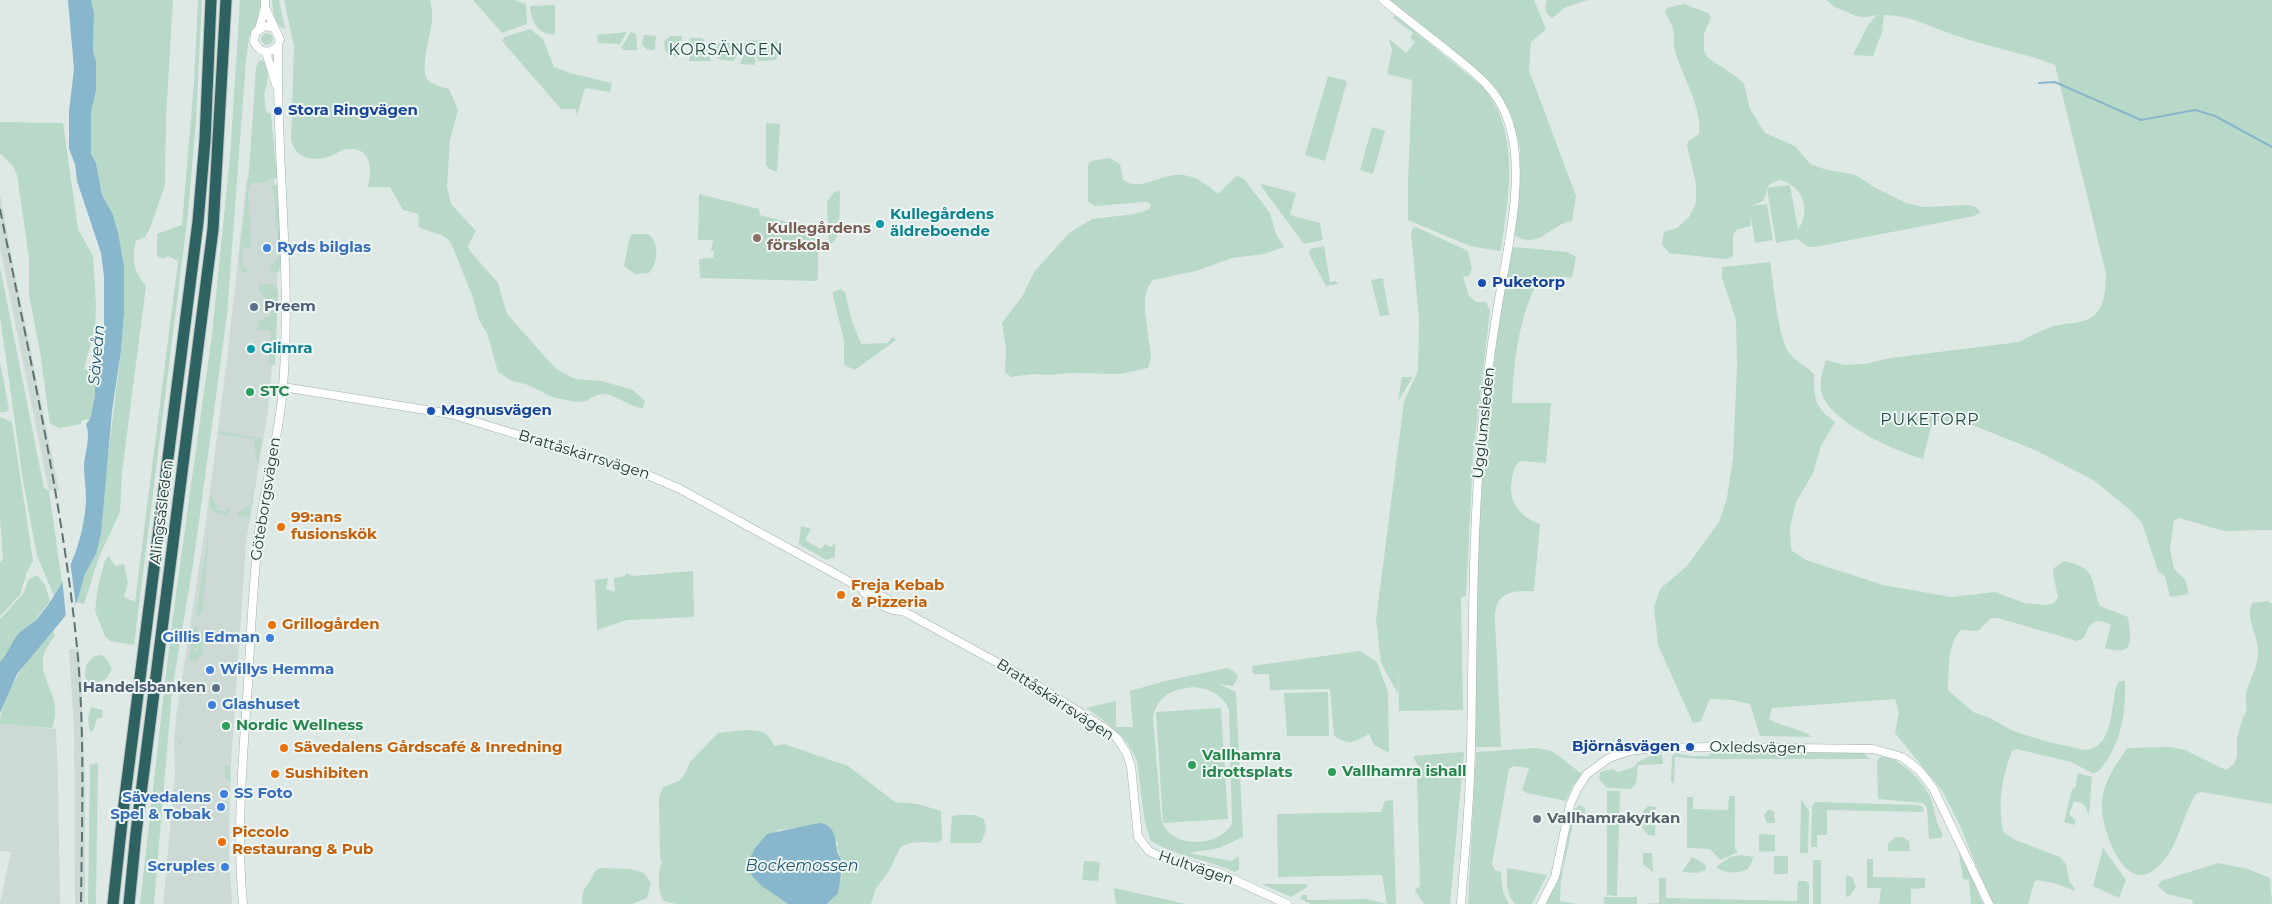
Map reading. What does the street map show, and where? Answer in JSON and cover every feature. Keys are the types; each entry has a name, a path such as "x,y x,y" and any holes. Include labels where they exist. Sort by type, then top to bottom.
{"highway":[{"path":"113,904 198,222 205,140 211,0"},
{"name":"Alingsåsleden","path":"129,904 136,833 213,229 226,0"}],"street":[{"name":"Ugglumsleden","path":"1383,0 1490,88 1500,100 1506,112 1515,151 1512,216 1490,362 1479,463 1472,585 1470,768 1460,904"},
{"path":"265,3 274,28 280,36 278,46 266,52 260,50 254,42 265,3"},
{"path":"259,29 267,26 274,28"},
{"name":"Göteborgsvägen","path":"243,904 240,846 241,760 254,574 262,510 284,386 287,278 279,155 278,46"},
{"name":"Göteborgsvägen","path":"266,52 271,64 278,94"},
{"name":"Brattåskärrsvägen","path":"284,386 451,414 658,479 758,530 861,588 871,591 898,606 903,612 1029,680 1117,738 1126,752 1131,766 1138,837"},
{"name":"Oxledsvägen","path":"1541,904 1555,877 1570,805 1577,789 1588,774 1609,758 1629,751 1651,748 1699,747 1873,749 1902,757 1919,770 1930,783 1989,904"},
{"name":"Hultvägen","path":"1138,837 1142,845 1154,854 1217,872 1286,904"}],"shaded area":[{"path":"274,175 279,246 274,341 268,411 246,542 230,779 229,852 232,904 163,904 175,775 174,741 177,711 206,521 227,359 247,177"},
{"path":"0,193 59,490 49,491 0,248"},
{"path":"69,649 79,649 81,673 85,778 85,904 75,904 74,728"},
{"path":"0,724 56,729 60,904 0,904 11,852 0,851"}],"green space":[{"path":"91,0 173,0 166,117 165,185 150,228 145,237 136,241 134,254 136,270 146,286 122,472 120,512 99,557 84,604 77,602 85,574 96,554 124,314 124,266 112,214 102,195 96,163 91,154 91,112 96,91 96,61 93,52 94,13"},
{"path":"198,0 202,0 196,121 188,214 134,645 110,641 105,636 95,611 98,587 105,560 109,556 115,566 124,564 128,583 124,597 135,602 178,261 168,256 163,259 157,256 157,234 182,225 194,82"},
{"path":"240,0 261,0 258,20 249,37 246,61 227,315 194,558 172,691 154,904 140,904 171,630 212,334 230,157"},
{"path":"272,0 279,0 285,29 276,21"},
{"path":"284,0 430,0 432,17 425,59 425,74 431,83 449,89 458,110 450,140 447,187 451,204 476,231 468,246 469,250 498,283 507,314 556,369 575,379 602,381 633,390 645,401 643,408 636,407 616,397 602,394 587,401 576,402 552,397 528,385 510,380 498,372 487,333 479,320 472,295 448,239 419,227 418,214 403,210 390,187 368,187 369,161 357,149 346,149 318,159 306,157 297,152 291,141 294,46"},
{"path":"473,0 514,0 526,4 527,24 502,33"},
{"path":"1390,0 1534,0 1546,29 1531,42 1529,70 1576,196 1572,221 1564,223 1545,235 1531,240 1514,235 1520,148 1511,114 1493,85"},
{"path":"1547,0 1588,0 1566,7 1552,18 1546,10"},
{"path":"1827,0 2272,0 2272,530 2224,531 2179,518 2174,520 2170,549 2174,569 2185,579 2189,594 2170,597 2165,576 2158,571 2142,523 2128,508 2093,480 2035,450 1972,425 1933,420 1923,459 1897,450 1866,434 1851,425 1828,405 1822,394 1821,386 1821,377 1826,360 1844,365 1865,364 1890,358 2019,342 2049,328 2061,324 2079,322 2094,315 2099,310 2104,297 2106,273 2055,65 1967,39 1911,19 1884,15 1882,32 1873,56 1853,55 1868,25 1877,15 1857,16 1835,7"},
{"path":"1684,4 1708,13 1711,17 1704,34 1704,51 1708,58 1737,77 1744,84 1750,109 1765,133 1795,146 1810,164 1824,169 1856,175 1874,187 1906,203 1923,207 1967,205 1976,207 1980,212 1974,216 1808,247 1797,239 1776,243 1767,189 1763,201 1751,206 1767,204 1773,240 1755,243 1750,212 1751,226 1736,230 1733,235 1733,257 1725,259 1669,253 1662,244 1664,232 1677,228 1689,217 1696,203 1696,184 1687,146 1688,141 1699,134 1698,114 1675,51 1673,28 1665,10 1669,7","holes":["1780,180 1788,183 1800,193 1803,200 1804,215 1798,230 1790,185 1767,188"]},
{"path":"555,5 555,35 543,32 536,26 530,6"},
{"path":"1395,15 1482,86 1494,104 1503,123 1509,164 1509,186 1501,250 1499,251 1470,246 1408,220 1412,80 1387,74 1392,50 1389,39 1406,53 1415,42 1410,38 1413,33 1393,18"},
{"path":"530,29 543,39 554,67 570,73 612,83 610,92 585,88 577,116 576,109 561,109 502,41 504,37"},
{"path":"627,32 620,44 596,43 598,42 597,35"},
{"path":"631,32 636,34 637,50 625,50 621,48"},
{"path":"267,33 273,39 267,45 261,39"},
{"path":"644,35 656,36 655,50 649,50 644,47 642,43"},
{"path":"670,36 682,36 681,57 670,56 665,51 664,42"},
{"path":"690,38 703,38 711,61 689,61"},
{"path":"751,40 782,42 776,60 759,61 750,44"},
{"path":"710,43 743,43 734,61 720,60 711,50"},
{"path":"748,47 756,61 754,65 740,64"},
{"path":"263,60 268,76 264,93 266,112 271,114 277,178 269,179 268,182 252,183 248,188 251,246 242,249 242,267 247,268 247,273 243,272 240,268 239,258 249,171 256,67 259,61"},
{"path":"1328,76 1347,81 1325,161 1305,155"},
{"path":"0,122 63,123 78,229 93,256 96,304 95,328 84,369 95,372 95,396 90,419 82,420 81,424 60,428 50,424 40,352 29,295 29,258 17,175 13,166 0,153"},
{"path":"766,123 780,124 777,172 769,169 766,165"},
{"path":"1372,127 1385,131 1373,174 1360,170"},
{"path":"1110,158 1120,164 1123,180 1130,183 1144,183 1168,176 1183,175 1198,180 1218,194 1237,176 1244,179 1270,213 1276,234 1284,247 1264,254 1232,258 1196,271 1153,280 1148,287 1145,297 1145,312 1151,356 1148,368 1120,374 1033,374 1011,377 1005,372 1006,349 1002,323 1023,295 1034,272 1069,233 1092,219 1134,214 1148,210 1151,206 1149,203 1144,202 1095,206 1088,202 1088,165 1091,161"},
{"path":"1262,184 1296,193 1290,215 1320,223 1323,240 1304,244 1261,186"},
{"path":"277,185 282,258 279,271 270,274 270,267 278,259 279,253 273,189 269,186"},
{"path":"840,191 839,233 829,246 827,202 834,192"},
{"name":"Kullegårdens förskola","path":"699,194 759,209 760,215 808,228 818,241 818,278 816,281 700,278 699,259 713,258 714,251 711,251 713,240 698,240"},
{"path":"1416,227 1468,251 1472,269 1469,276 1463,277 1469,296 1476,302 1486,302 1490,311 1473,455 1466,596 1461,597 1463,710 1399,711 1398,663 1398,694 1381,663 1376,620 1404,401 1418,371 1419,319 1411,232"},
{"path":"633,234 648,234 654,242 656,259 649,273 635,274 624,266 630,236"},
{"path":"1324,246 1330,282 1335,281 1339,284 1326,286 1309,254 1310,249"},
{"path":"1515,247 1567,252 1576,257 1572,278 1555,276 1537,282 1525,312 1518,341 1512,403 1551,403 1546,463 1520,461 1514,469 1511,487 1513,501 1517,507 1526,517 1540,524 1534,591 1519,591 1506,594 1498,603 1495,619 1501,747 1476,747 1475,650 1477,554 1483,458 1496,333 1512,249"},
{"path":"1770,262 1779,323 1786,346 1792,357 1814,374 1814,390 1819,407 1835,422 1821,446 1813,473 1796,502 1790,527 1791,550 1806,560 1883,585 1951,597 1995,592 2024,603 2047,605 2054,603 2058,597 2053,574 2054,568 2064,561 2075,564 2088,572 2100,606 2128,617 2130,640 2129,645 2122,650 2105,648 2111,625 2101,621 2093,623 2088,628 2084,638 2077,641 1998,618 1991,618 1978,631 1961,630 1956,636 1951,650 1948,690 1973,712 1990,718 2013,731 2048,742 2085,750 2094,748 2101,743 2106,735 2116,687 2119,681 2125,681 2123,717 2117,740 2106,762 2098,772 2092,773 2071,762 2017,749 2012,751 2005,771 2001,801 2003,832 2013,839 2060,857 2066,864 2069,880 2076,891 2054,883 2037,880 2034,883 2028,904 1992,904 1960,826 1943,792 1895,733 1899,713 1895,699 1772,708 1769,719 1802,731 1812,737 1760,736 1750,704 1732,700 1710,699 1701,721 1693,723 1658,645 1654,607 1660,589 1687,566 1719,522 1727,498 1733,458 1737,367 1736,320 1722,278 1722,267"},
{"path":"0,267 44,488 49,491 62,582 54,596 37,556 23,481 0,316"},
{"path":"1383,278 1389,315 1380,316 1371,280"},
{"path":"259,284 270,284 277,288 278,293 275,365 269,364 271,331 257,330 258,322 266,317 270,317 272,302 267,301 259,289"},
{"path":"841,289 845,292 852,321 861,344 887,343 893,337 896,340 855,370 844,365 844,340 833,296 833,292"},
{"path":"0,362 9,409 6,412 0,412"},
{"path":"1402,377 1413,377 1398,401"},
{"path":"0,417 12,422 33,561 27,572 20,595 0,616 0,563 3,558 0,518"},
{"path":"220,431 262,439 258,465 254,445 255,439 219,434"},
{"path":"258,468 250,516 239,517 237,513 251,505"},
{"path":"210,495 217,505 216,510 226,512 227,506 230,510 227,515 214,512 210,508"},
{"path":"801,526 811,529 805,540 821,549 825,544 831,547 835,543 835,557 826,560 799,544"},
{"path":"209,532 203,610 199,616 196,615"},
{"path":"693,571 694,617 627,620 597,630 595,580 608,578 606,589 615,592 614,578 625,576 626,573 633,576"},
{"path":"37,575 45,585 50,601 36,619 18,634 8,654 0,662 0,619 23,594 29,579"},
{"path":"2268,601 2272,604 2272,804 2201,792 2196,794 2169,854 2154,870 2143,875 2133,873 2123,865 2116,854 2109,840 2102,813 2103,795 2111,774 2127,748 2170,747 2185,750 2226,770 2234,764 2237,757 2237,738 2247,710 2246,695 2258,653 2250,609 2252,603"},
{"path":"195,626 199,628 196,647 192,653 196,652 204,627 203,654 196,661 188,660"},
{"path":"53,630 55,636 46,649 43,661 44,672 55,703 52,728 0,724 1,712 11,686 27,661"},
{"path":"1360,651 1377,662 1388,692 1389,753 1374,745 1369,734 1352,742 1344,741 1334,736 1330,689 1270,690 1269,674 1253,674 1252,666"},
{"path":"102,655 112,669 107,678 92,687 85,677 86,665 94,656"},
{"path":"1227,668 1235,672 1238,677 1233,686 1219,684 1236,692 1243,837 1219,848 1189,853 1231,861 1239,856 1239,869 1235,872 1170,850 1150,840 1144,817 1137,761 1133,752 1116,730 1086,708 1116,701 1116,727 1133,727 1130,691 1165,681","holes":["1200,688 1219,696 1229,709 1232,824 1225,832 1215,838 1192,842 1181,840 1171,835 1164,827 1161,816 1153,717 1155,709 1167,694 1179,689"]},
{"path":"185,682 190,686 189,690 185,687 178,728"},
{"path":"1328,692 1329,736 1287,736 1284,693"},
{"path":"91,707 103,710 102,718 97,719 94,729 90,733 88,719"},
{"name":"Vallhamra idrottsplats","path":"1221,708 1228,819 1163,823 1156,712"},
{"path":"744,730 763,732 769,737 774,746 784,744 848,766 895,802 918,804 941,811 942,839 940,842 914,843 900,848 888,873 876,888 871,904 827,904 837,890 842,864 838,843 819,823 804,828 778,830 752,876 788,904 676,904 664,901 660,893 659,882 662,861 660,859 659,797 663,787 679,781 686,772 690,762 718,733"},
{"path":"1536,748 1552,751 1582,774 1572,787 1566,801 1527,793 1522,790 1529,768 1513,766 1509,769 1492,864 1495,870 1501,872 1503,892 1509,904 1468,904 1476,752"},
{"path":"1464,752 1450,904 1424,904 1415,891 1416,888 1420,887 1417,776 1422,775 1413,756"},
{"path":"1656,753 1662,755 1663,764 1638,765 1636,784 1631,789 1607,788 1599,779 1600,772 1612,769 1618,772 1634,767 1638,762"},
{"path":"1676,753 1691,756 1709,756 1710,753 1863,753 1870,759 1701,759 1675,757 1674,784 1671,781 1672,756"},
{"path":"1880,757 1895,760 1918,779 1932,801 1937,822 1943,835 1941,838 1929,839 1927,808 1923,803 1878,799 1877,762"},
{"path":"98,763 96,904 88,904 90,765"},
{"path":"225,765 230,767 231,782 225,779"},
{"path":"2078,773 2092,777 2089,815 2082,803 2074,802 2069,814 2075,820 2075,825 2064,822"},
{"path":"1607,791 1620,791 1617,896 1607,895"},
{"path":"1729,796 1735,796 1735,849 1738,852 1720,860 1710,849 1687,848 1687,797 1693,797 1693,809 1728,810"},
{"path":"1801,799 1809,811 1808,853 1800,853"},
{"path":"1393,800 1396,904 1387,904 1382,875 1278,877 1277,814 1381,812 1385,801"},
{"path":"1815,802 1918,805 1923,807 1924,812 1827,810 1827,835 1817,835 1817,847 1811,847 1812,807"},
{"path":"1580,805 1585,808 1585,815 1575,815 1561,880 1560,901 1578,904 1546,904 1562,870 1573,810"},
{"path":"1648,806 1656,807 1655,836 1648,835 1642,828 1643,811"},
{"path":"1769,809 1774,812 1775,823 1767,823 1764,815"},
{"path":"975,815 984,819 986,830 981,843 950,843 952,816"},
{"path":"1759,834 1775,835 1775,851 1759,852"},
{"path":"1895,837 1902,837 1909,841 1910,851 1888,851 1888,844"},
{"path":"2103,848 2126,880 2119,898 2093,886"},
{"path":"1643,853 1652,853 1653,872 1643,864"},
{"path":"1959,854 1963,858 1983,904 1971,904 1969,880 1963,879"},
{"path":"1741,855 1754,857 1748,869 1732,873 1716,867 1730,857"},
{"path":"1774,856 1788,856 1788,874 1774,874"},
{"path":"1692,857 1705,864 1706,870 1697,873 1682,872"},
{"path":"1867,859 1873,859 1873,877 1925,878 1925,888 1911,889 1911,904 1879,904 1881,888 1867,888"},
{"path":"1813,860 1821,860 1821,904 1813,904"},
{"path":"1084,861 1100,862 1098,881 1082,880"},
{"path":"2218,863 2248,869 2270,878 2272,904 2193,904 2192,900 2167,894 2158,886 2161,881"},
{"path":"602,868 630,869 644,873 651,883 647,898 632,904 582,904 584,889 596,870"},
{"path":"1507,868 1547,875 1532,904 1515,904 1510,897 1507,887"},
{"path":"1846,875 1852,877 1856,887 1850,896 1846,897"},
{"path":"1659,878 1666,878 1666,898 1797,901 1798,881 1806,881 1809,884 1809,904 1642,904 1659,903"},
{"path":"1262,884 1307,884 1307,887 1291,897"},
{"path":"1114,888 1186,904 1116,904"},
{"path":"1302,895 1307,895 1307,900 1367,899 1387,904 1311,904 1300,899"},
{"path":"1604,897 1637,897 1637,904 1604,904"}],"water":[{"path":"68,0 91,0 94,13 93,52 96,61 96,91 91,112 91,154 96,163 102,195 113,215 124,266 124,314 121,351 112,411 101,534 96,554 85,574 77,602 17,674 0,713 0,662 19,633 37,619 56,593 77,548 86,500 84,465 88,439 86,424 90,419 95,396 95,372 104,352 104,276 101,253 77,181 75,164 69,149 69,111 74,69"},
{"name":"Bockemossen","path":"819,823 828,826 835,836 837,851 841,860 841,877 838,893 827,904 788,904 762,886 752,876 747,864 755,848 767,834"}],"pier":[{"path":"70,560 76,607 66,618 62,577"}],"waterway":[{"path":"2039,83 2055,82 2141,120 2195,110 2215,116 2272,147"}],"railway":[{"path":"0,209 44,427 71,592 80,679 82,776 81,904"}],"place":[{"name":"Stora Ringvägen","path":"278,111"},
{"name":"Kullegårdens äldreboende","path":"880,224"},
{"name":"Kullegårdens förskola","path":"757,238"},
{"name":"Ryds bilglas","path":"267,248"},
{"name":"Puketorp","path":"1482,283"},
{"name":"Preem","path":"254,307"},
{"name":"Glimra","path":"251,349"},
{"name":"STC","path":"250,392"},
{"name":"Magnusvägen","path":"431,411"},
{"name":"99:ans fusionskök","path":"281,527"},
{"name":"Freja Kebab & Pizzeria","path":"841,595"},
{"name":"Grillogården","path":"272,625"},
{"name":"Gillis Edman","path":"270,638"},
{"name":"Willys Hemma","path":"210,670"},
{"name":"Handelsbanken","path":"216,688"},
{"name":"Glashuset","path":"212,705"},
{"name":"Nordic Wellness","path":"226,726"},
{"name":"Björnåsvägen","path":"1690,747"},
{"name":"Sävedalens Gårdscafé & Inredning","path":"284,748"},
{"name":"Vallhamra idrottsplats","path":"1192,765"},
{"name":"Vallhamra ishall","path":"1332,772"},
{"name":"Sushibiten","path":"275,774"},
{"name":"SS Foto","path":"224,794"},
{"name":"Sävedalens Spel & Tobak","path":"221,807"},
{"name":"Vallhamrakyrkan","path":"1537,819"},
{"name":"Piccolo Restaurang & Pub","path":"222,842"},
{"name":"Scruples","path":"225,867"}],"district":[{"name":"KORSÄNGEN","path":"726,50"},
{"name":"PUKETORP","path":"1930,420"}],"water label":[{"name":"Säveån","path":"97,355"}]}
